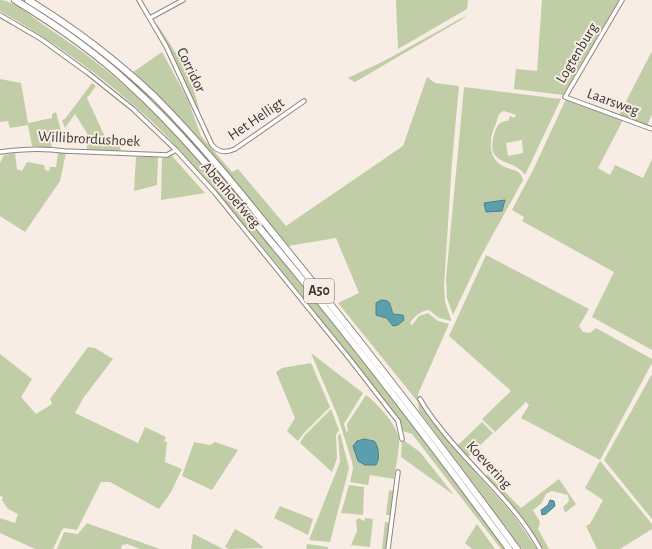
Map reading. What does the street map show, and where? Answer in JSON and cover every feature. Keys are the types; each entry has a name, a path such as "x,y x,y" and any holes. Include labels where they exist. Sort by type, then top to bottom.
{"highway":[{"name":"A50","path":"15,0 66,32 94,54 128,82 183,137 313,292 418,427 509,549"},
{"name":"A50","path":"28,0 77,32 116,62 154,97 187,131 281,243 373,358 518,549"}],"street":[{"name":"Corridor","path":"139,0 166,46 212,145 219,151"},
{"path":"150,18 183,0"},
{"name":"Logtenburg","path":"565,97 622,0"},
{"name":"Abenhoefweg","path":"0,15 41,39 88,73 133,109 176,150 229,210 349,358 398,421 402,439"},
{"name":"Laarsweg","path":"565,97 652,129"},
{"name":"Het Helligt","path":"219,151 225,152 235,149 304,101"},
{"name":"Willibrordushoek","path":"0,152 25,148 47,148 167,156 176,150"},
{"name":"Koevering","path":"420,399 465,459 506,501 522,521 540,549"},
{"path":"388,549 398,472"}],"green space":[{"path":"0,0 11,3 23,10 101,66 140,99 188,149 239,208 344,337 506,549 501,549 412,434 403,431 395,414 309,304 243,223 176,146 157,126 95,73 39,34 0,11"},
{"path":"396,0 468,0 467,9 398,49"},
{"path":"542,0 619,0 563,95 514,89 516,69 537,71"},
{"path":"467,15 461,20 355,82 348,78 384,61"},
{"path":"155,21 183,64 195,94 200,113"},
{"path":"652,51 652,114 647,126 619,115"},
{"path":"162,52 188,100 201,136 232,172 238,169 286,226 403,146 427,77 435,83 459,86 452,162 444,286 445,302 451,321 439,318 429,310 418,314 410,323 412,325 419,316 428,313 438,321 449,324 418,394 418,399 456,451 512,513 537,549 522,549 419,411 418,402 338,303 359,293 336,238 288,246 194,135 133,72","holes":["392,305 392,314 395,316 402,314 391,325 376,309 376,307"]},
{"path":"0,79 21,83 28,123 52,118 52,114 56,112 61,131 49,131 52,148 32,146 28,125 10,128 8,121 0,122"},
{"path":"92,83 96,86 87,98 106,139 118,141 121,151 87,150 87,133 75,114 65,128 62,120 65,119"},
{"path":"464,87 561,99 525,175 520,169 501,160 496,156 493,150 492,141 498,125 502,122 508,121 510,116 514,118 516,115 504,111 499,115 492,136 491,147 492,152 497,162 504,167 520,173 523,180 480,258 453,315 447,298 446,279","holes":["522,140 523,153 508,156 506,143"]},
{"path":"566,99 623,120 598,168 610,175 615,165 643,178 652,159 652,350 592,317 614,272 522,221 524,217 512,210 534,168"},
{"path":"15,153 17,169 22,171 27,162 44,165 45,170 49,171 50,167 56,167 58,153 66,153 60,181 25,232 0,216 0,163 4,155"},
{"path":"172,156 205,193 161,200 162,158"},
{"path":"136,157 158,157 157,185 134,191"},
{"path":"486,255 589,309 579,326 583,332 590,333 596,328 652,359 652,363 600,460 521,418 529,405 526,402 495,432 482,419 511,391 449,336"},
{"path":"88,347 95,348 113,359 84,397 75,413 138,443 145,427 166,437 164,441 167,442 165,462 182,469 171,492 159,509 110,482 101,482 77,530 64,528 53,549 35,549 0,533 0,518 15,523 18,514 8,509 2,500 3,497 0,496 0,354 32,379 21,397 36,414 52,404 50,399"},
{"path":"311,353 363,393 344,424 346,431 348,432 347,424 366,395 376,403 395,427 399,443 394,479 370,475 368,485 350,482 353,469 352,462 338,417","holes":["364,439 371,440 374,465 360,463 357,441"]},
{"path":"311,363 330,407 298,441 287,431 295,418 276,372 282,368"},
{"path":"652,374 652,519 604,460"},
{"path":"331,409 339,430 336,435 337,458 332,472 300,443 304,436"},
{"path":"482,422 493,433 468,457 458,445"},
{"path":"340,433 349,468 330,542 309,540 340,462 338,436"},
{"path":"402,439 420,452 454,495 401,457"},
{"path":"194,442 210,445 215,442 238,450 212,490 182,476"},
{"path":"600,461 652,524 652,529 620,549 597,549 586,526 590,524 603,500 585,488"},
{"path":"487,474 521,508 559,479 576,504 565,513 563,507 569,501 568,495 552,491 546,494 541,504 533,510 540,522 538,529 549,549 543,549 516,510 486,477"},
{"path":"349,485 364,487 363,515 341,513"},
{"path":"389,490 393,491 390,515 386,515"},
{"path":"280,506 313,519 308,535 274,518"},
{"path":"358,518 364,521 365,518 373,519 370,547 351,545 357,531 356,521"},
{"path":"385,522 390,523 387,549 382,549"},
{"path":"87,523 160,549 140,549 127,544 122,545 121,549 57,549 64,532 78,534"},
{"path":"477,524 495,549 472,549 465,543"},
{"path":"235,529 253,539 264,548 229,549 225,547"},
{"path":"193,534 196,535 223,549 191,549"},
{"path":"307,544 328,547 328,549 306,549"}],"water":[{"path":"505,200 502,211 486,212 484,203"},
{"path":"381,300 388,301 393,314 403,315 404,320 398,325 393,326 386,318 376,315 376,303"},
{"path":"364,439 374,441 376,443 378,456 376,465 365,465 358,461 353,446 357,441"},
{"path":"550,500 554,501 555,506 546,514 542,515 541,510 548,505"}]}
